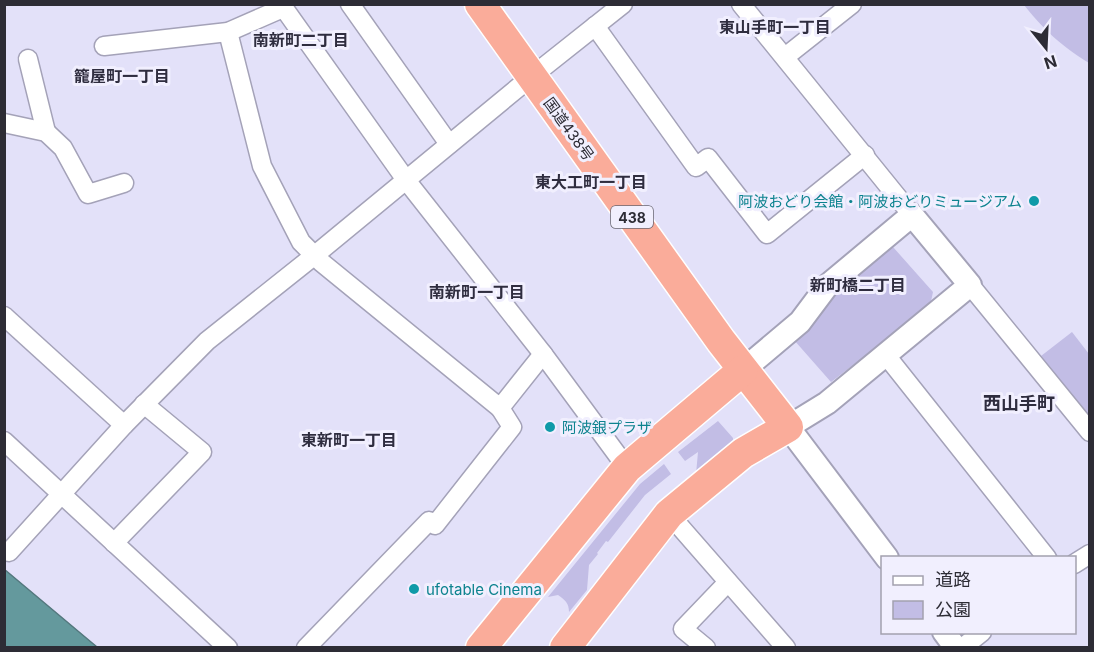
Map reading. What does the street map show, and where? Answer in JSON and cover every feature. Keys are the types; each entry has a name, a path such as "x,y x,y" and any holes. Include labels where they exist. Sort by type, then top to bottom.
{"highway":[{"name":"国道438号","path":"480,4 743,370 788,427"},
{"path":"481,648 627,468 743,370"},
{"path":"565,648 669,514 743,453 788,427"}],"street":[{"path":"350,4 449,144"},
{"path":"9,552 61,492 207,341 406,180 601,16 623,4"},
{"path":"741,4 1089,432"},
{"path":"785,57 852,4"},
{"path":"104,46 228,32 282,6 406,180 543,354 627,468"},
{"path":"601,16 696,167 708,158 767,234 865,155"},
{"path":"228,32 262,165 301,242 500,408 512,427 432,523 306,648"},
{"path":"28,58 46,132"},
{"path":"4,123 46,132 63,148 88,194 124,183"},
{"path":"743,370 800,322 827,286 912,215"},
{"path":"885,556 788,427 827,403 969,285"},
{"path":"4,316 124,425"},
{"path":"500,408 543,354"},
{"path":"885,354 1045,556"},
{"path":"114,543 202,452 144,405"},
{"path":"4,441 228,648"},
{"path":"669,514 786,648"},
{"path":"1076,563 1089,554"},
{"path":"706,648 683,629 728,582"},
{"path":"945,634 956,648"},
{"path":"962,648 981,634"}],"green space":[{"path":"1024,5 1089,5 1089,63 1054,37"},
{"path":"893,247 933,292 930,306 831,382 794,340 825,300 852,272 880,252"},
{"path":"1072,332 1089,354 1089,418 1041,356"},
{"path":"718,421 733,438 733,442 696,474 698,452 685,461 678,452"},
{"path":"664,464 671,474 645,495 597,553 589,565 587,590 569,612 566,602 558,595 548,597 640,484"}],"shaded area":[{"path":"4,569 91,642 97,647 5,647"}],"place":[{"name":"阿波おどり会館・阿波おどりミュージアム","path":"1034,201"},
{"name":"阿波銀プラザ","path":"550,427"},
{"name":"ufotable Cinema","path":"414,589"}],"district":[{"name":"東山手町一丁目","path":"775,27"},
{"name":"南新町二丁目","path":"301,40"},
{"name":"籠屋町一丁目","path":"122,76"},
{"name":"東大工町一丁目","path":"591,182"},
{"name":"新町橋二丁目","path":"858,285"},
{"name":"南新町一丁目","path":"477,292"},
{"name":"西山手町","path":"1019,403"},
{"name":"東新町一丁目","path":"349,440"}]}
